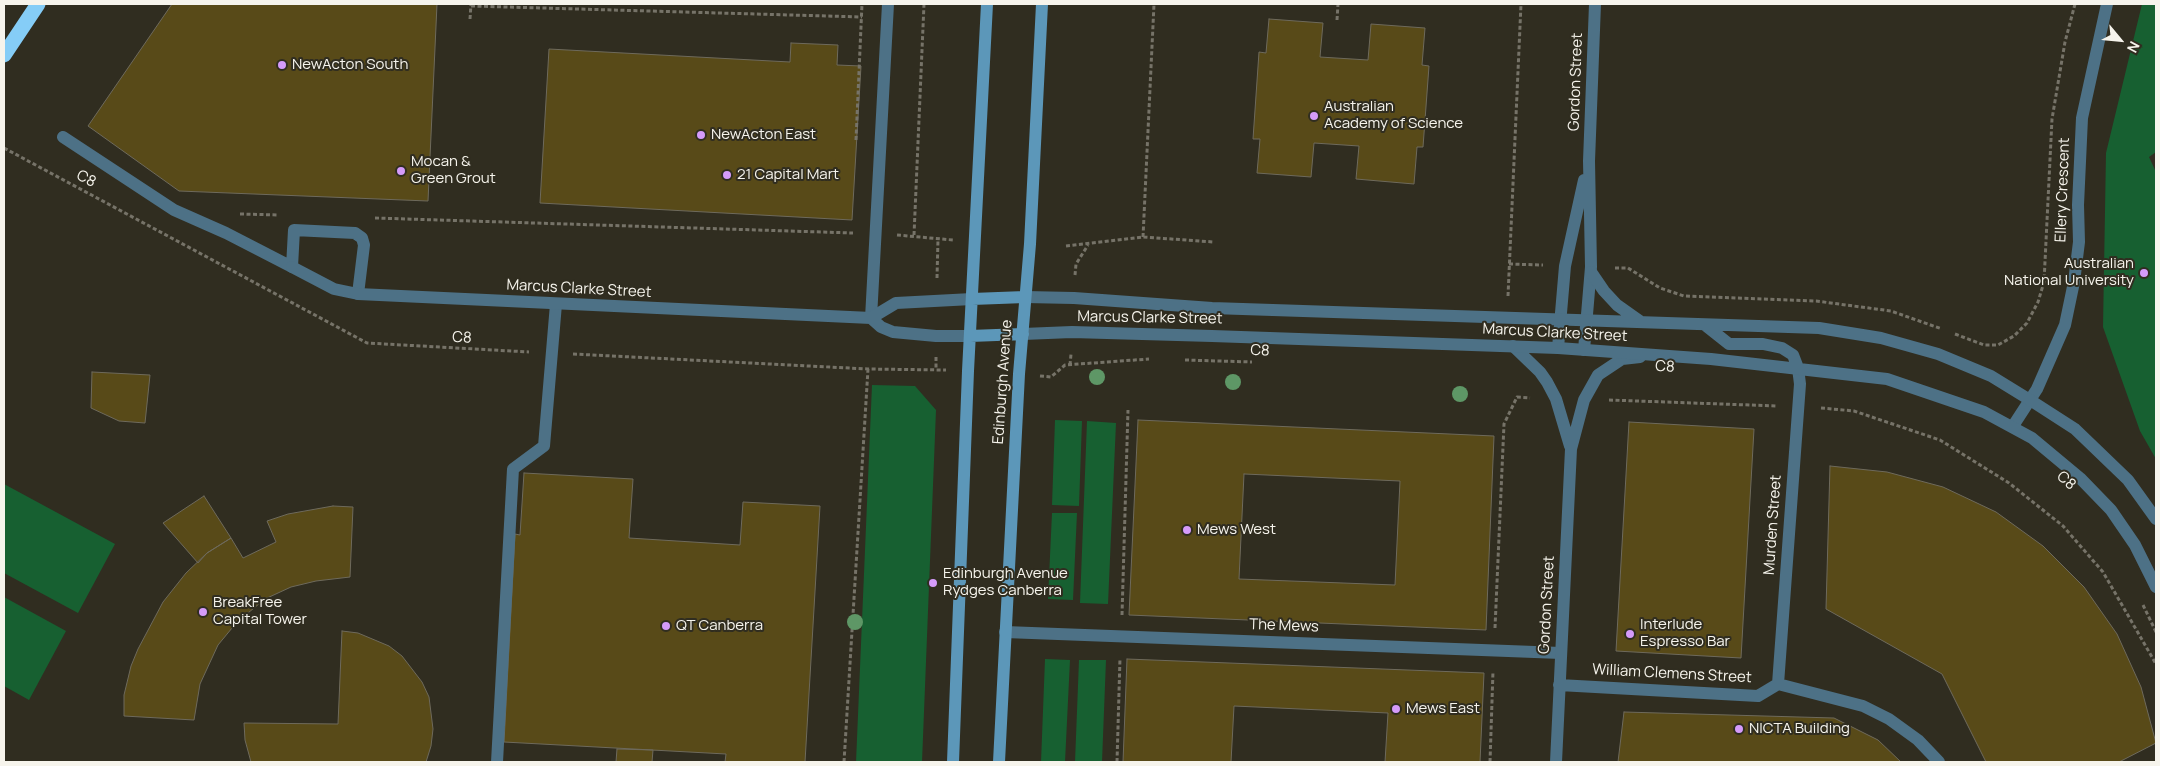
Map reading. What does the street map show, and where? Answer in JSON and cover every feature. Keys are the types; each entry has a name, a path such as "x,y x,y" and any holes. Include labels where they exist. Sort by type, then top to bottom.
{"highway":[{"path":"4,55 38,4"}],"main road":[{"path":"953,762 968,371 987,4"},
{"name":"Edinburgh Avenue","path":"999,762 1019,374 1023,334 1042,4"},
{"name":"Marcus Clarke Street","path":"972,299 1025,297"},
{"name":"Marcus Clarke Street","path":"970,336 1023,334"}],"street":[{"path":"871,318 888,4"},
{"name":"Gordon Street","path":"1584,350 1591,272 1588,161 1595,4"},
{"name":"Ellery Crescent","path":"2013,426 2041,380 2065,326 2074,282 2079,242 2082,118 2107,4"},
{"name":"Marcus Clarke Street","path":"63,137 174,210 226,233 334,289 358,294 871,318 896,303 972,299"},
{"name":"Gordon Street","path":"1558,348 1565,266 1588,161"},
{"path":"292,267 294,230 355,233 362,238 364,245 358,294"},
{"path":"1591,272 1604,291 1618,305 1641,322"},
{"name":"Marcus Clarke Street","path":"1025,297 1074,298 1212,308 1818,328 1881,338 1938,354 1982,372 2075,429 2128,480 2156,519"},
{"path":"497,762 506,640 512,469 544,446 550,353 556,304"},
{"name":"Marcus Clarke Street","path":"871,318 881,327 893,332 936,336 970,336"},
{"path":"1705,324 1729,344 1763,344 1782,348 1793,355 1798,368"},
{"name":"Marcus Clarke Street","path":"1023,334 1083,332 1558,348 1711,359 1887,379 1984,412 2013,426 2032,438 2080,478 2111,510 2135,545 2156,586"},
{"name":"Gordon Street","path":"1513,346 1540,372 1556,399 1571,448"},
{"name":"Gordon Street","path":"1556,762 1571,448 1584,400 1598,375 1622,359 1647,355"},
{"name":"Murden Street","path":"1778,684 1800,384 1798,368"},
{"name":"The Mews","path":"1005,632 1561,652"},
{"path":"1778,684 1863,706 1889,719 1918,740 1938,762"},
{"name":"William Clemens Street","path":"1559,685 1758,696 1778,684"}],"path":[{"path":"855,145 862,4"},
{"path":"914,235 924,4"},
{"path":"1143,237 1154,4"},
{"path":"1337,20 1338,4"},
{"path":"1507,319 1521,4"},
{"path":"1628,268 1660,288 1684,296 1816,301 1891,311 1984,345 1998,345 2014,336 2027,323 2038,302 2044,282 2052,119 2065,42 2075,4"},
{"path":"470,19 471,5 862,17"},
{"name":"C8","path":"4,148 367,343 868,369 968,371"},
{"path":"238,214 286,216"},
{"path":"373,218 914,235 957,240"},
{"path":"851,233 852,223"},
{"path":"1066,246 1088,245 1143,237 1214,242"},
{"path":"936,283 938,238"},
{"path":"1076,264 1088,245"},
{"path":"1070,366 1157,359"},
{"name":"C8","path":"1177,360 1256,362"},
{"path":"844,762 868,369"},
{"path":"1490,762 1504,424 1517,397 1556,399"},
{"path":"1584,400 1798,406 1854,411 1940,440 2009,483 2063,526 2103,572 2156,664"},
{"path":"1117,762 1128,410"},
{"path":"2140,599 2156,632"}],"green space":[{"path":"2142,4 2156,4 2156,152 2149,157 2156,172 2156,459 2140,431 2103,327 2106,153"},
{"path":"872,385 915,386 936,410 922,762 856,762"},
{"path":"1055,420 1082,421 1079,506 1052,505"},
{"path":"1087,421 1116,423 1108,604 1080,603"},
{"path":"4,484 115,544 78,613 4,573"},
{"path":"1052,513 1077,513 1073,600 1048,599"},
{"path":"4,597 66,631 29,700 4,686"},
{"path":"1045,659 1070,660 1065,762 1041,762"},
{"path":"1079,660 1106,660 1102,762 1075,762"}],"building":[{"name":"NewActon South","path":"172,4 437,4 428,201 179,191 88,126"},
{"path":"1269,19 1323,23 1320,57 1368,60 1371,24 1425,28 1422,65 1429,66 1423,147 1417,147 1414,184 1356,179 1359,146 1314,143 1311,177 1257,173 1260,139 1253,139 1259,52 1266,53"},
{"name":"NewActon East","path":"791,43 838,45 837,65 861,66 852,220 540,203 549,49 790,62"},
{"path":"92,372 150,375 145,423 119,421 91,408"},
{"name":"Mews West","path":"1138,420 1494,436 1486,630 1129,615","holes":["1244,474 1400,481 1395,585 1239,579"]},
{"path":"1629,422 1754,429 1741,658 1616,651"},
{"path":"1830,466 1887,472 1943,487 1996,512 2043,546 2084,587 2117,634 2141,687 2156,743 2119,762 1986,762 1942,674 1826,609"},
{"path":"524,473 633,479 629,538 740,545 743,502 820,506 805,762 725,762 726,754 504,742 515,534 520,535"},
{"path":"204,496 231,538 207,553 198,563 163,523"},
{"name":"BreakFree Capital Tower","path":"333,506 353,507 350,577 316,581 291,587 265,599 237,622 218,645 200,684 194,720 124,716 124,695 131,666 138,649 163,602 186,573 207,553 231,538 243,558 276,542 267,521 288,514"},
{"path":"342,631 358,633 389,646 402,656 422,682 429,697 433,729 431,746 426,762 251,762 245,740 244,723 338,724"},
{"name":"Mews East","path":"1127,659 1484,673 1480,762 1385,762 1388,713 1234,706 1231,762 1123,762"},
{"name":"NICTA Building","path":"1624,712 1834,718 1878,740 1901,762 1618,762"},
{"path":"617,749 653,750 652,762 616,762"}],"place":[{"name":"NewActon South","path":"282,65"},
{"name":"Australian Academy of Science","path":"1314,116"},
{"name":"NewActon East","path":"701,135"},
{"name":"Mocan & Green Grout","path":"401,171"},
{"name":"21 Capital Mart","path":"727,175"},
{"name":"Australian National University","path":"2144,273"},
{"name":"Mews West","path":"1187,530"},
{"name":"Edinburgh Avenue Rydges Canberra","path":"933,583"},
{"name":"BreakFree Capital Tower","path":"203,612"},
{"name":"QT Canberra","path":"666,626"},
{"name":"Interlude Espresso Bar","path":"1630,634"},
{"name":"Mews East","path":"1396,709"},
{"name":"NICTA Building","path":"1739,729"}]}
